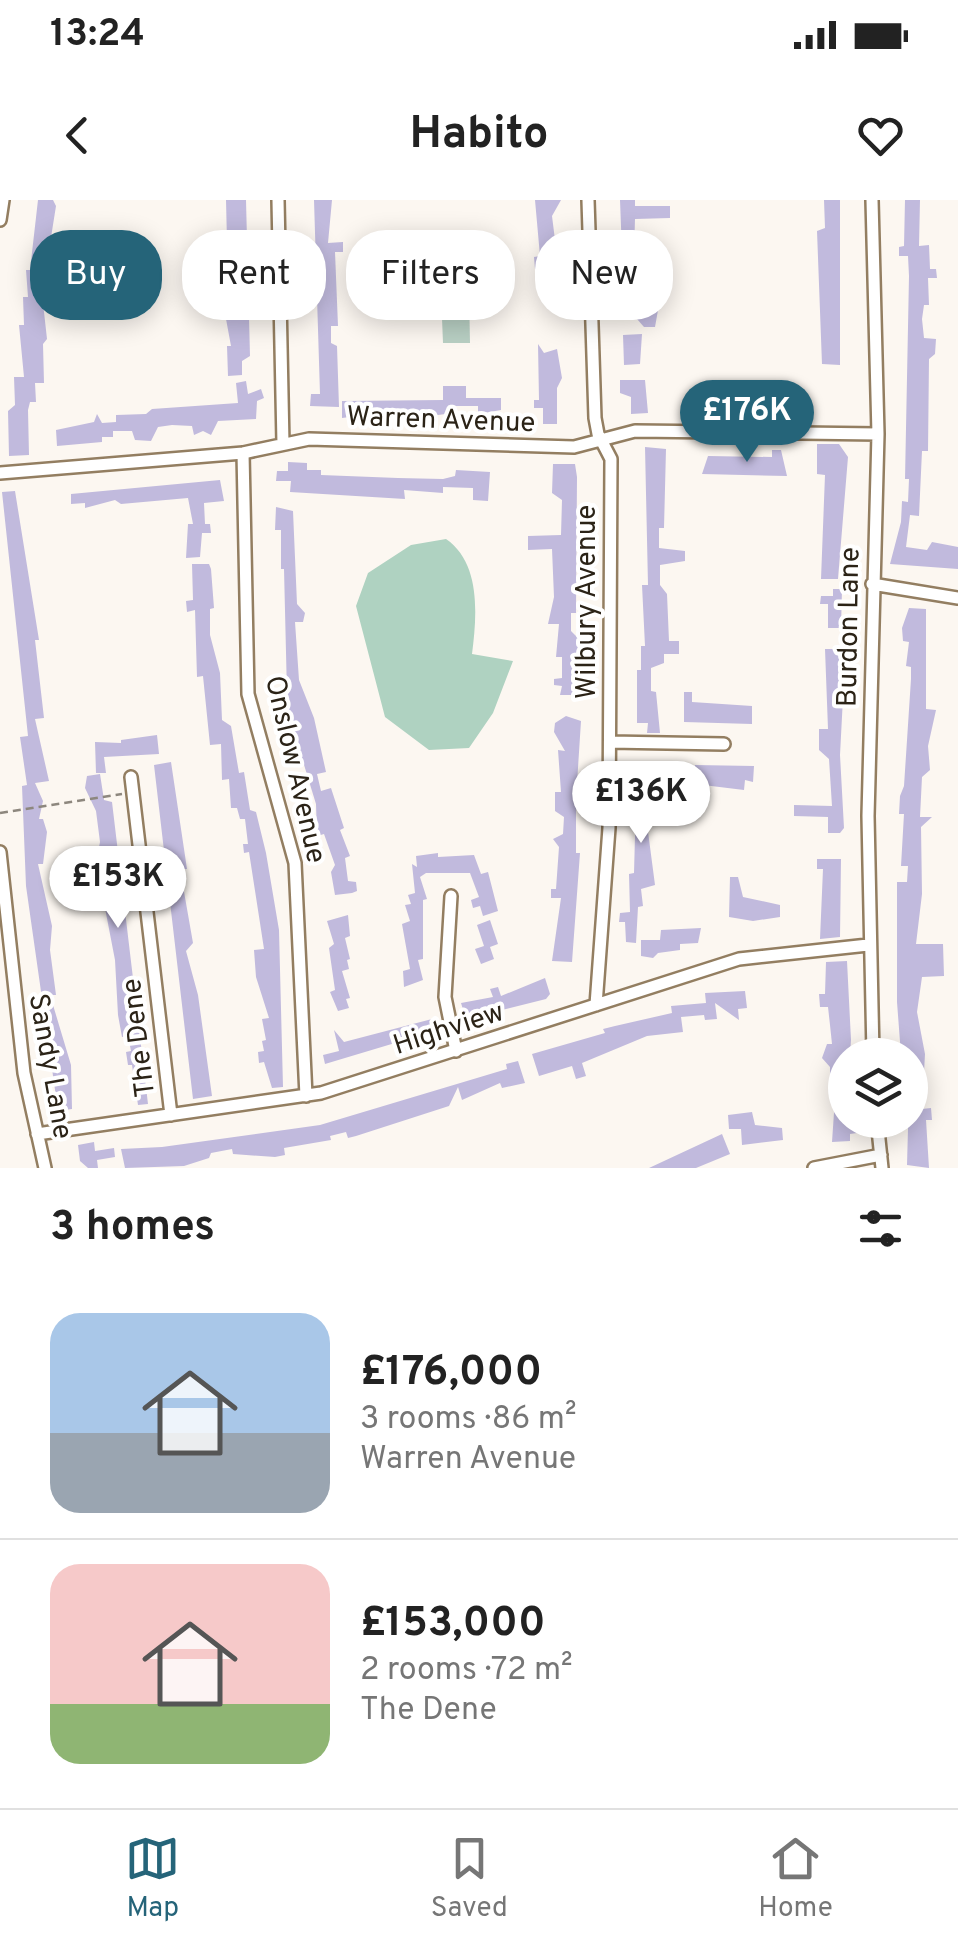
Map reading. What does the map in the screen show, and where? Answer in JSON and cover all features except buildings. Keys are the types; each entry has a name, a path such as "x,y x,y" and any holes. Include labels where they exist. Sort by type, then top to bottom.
{"street":[{"path":"0,220 2,200"},
{"path":"278,200 283,444"},
{"name":"Wilbury Avenue","path":"588,200 596,418 612,459 610,742 596,1005"},
{"name":"Burdon Lane","path":"871,1038 868,945 872,584 878,434 872,200"},
{"name":"Warren Avenue","path":"0,473 243,453 334,439 574,448 635,431 878,434"},
{"name":"Onslow Avenue","path":"243,453 248,694 295,863 306,1096"},
{"path":"872,584 958,598"},
{"path":"610,742 724,744"},
{"name":"The Dene","path":"131,777 171,1115"},
{"name":"Sandy Lane","path":"0,852 12,988 45,1168"},
{"path":"452,896 446,997 456,1050"},
{"name":"Highview","path":"37,1134 306,1096 753,956 868,945"},
{"path":"814,1168 882,1162"}],"path":[{"path":"0,813 134,792"}],"green space":[{"path":"442,320 470,320 470,343 443,343"},
{"path":"446,539 466,562 471,576 475,607 472,654 513,661 493,713 469,748 429,750 385,717 356,606 368,573 411,545"}]}
